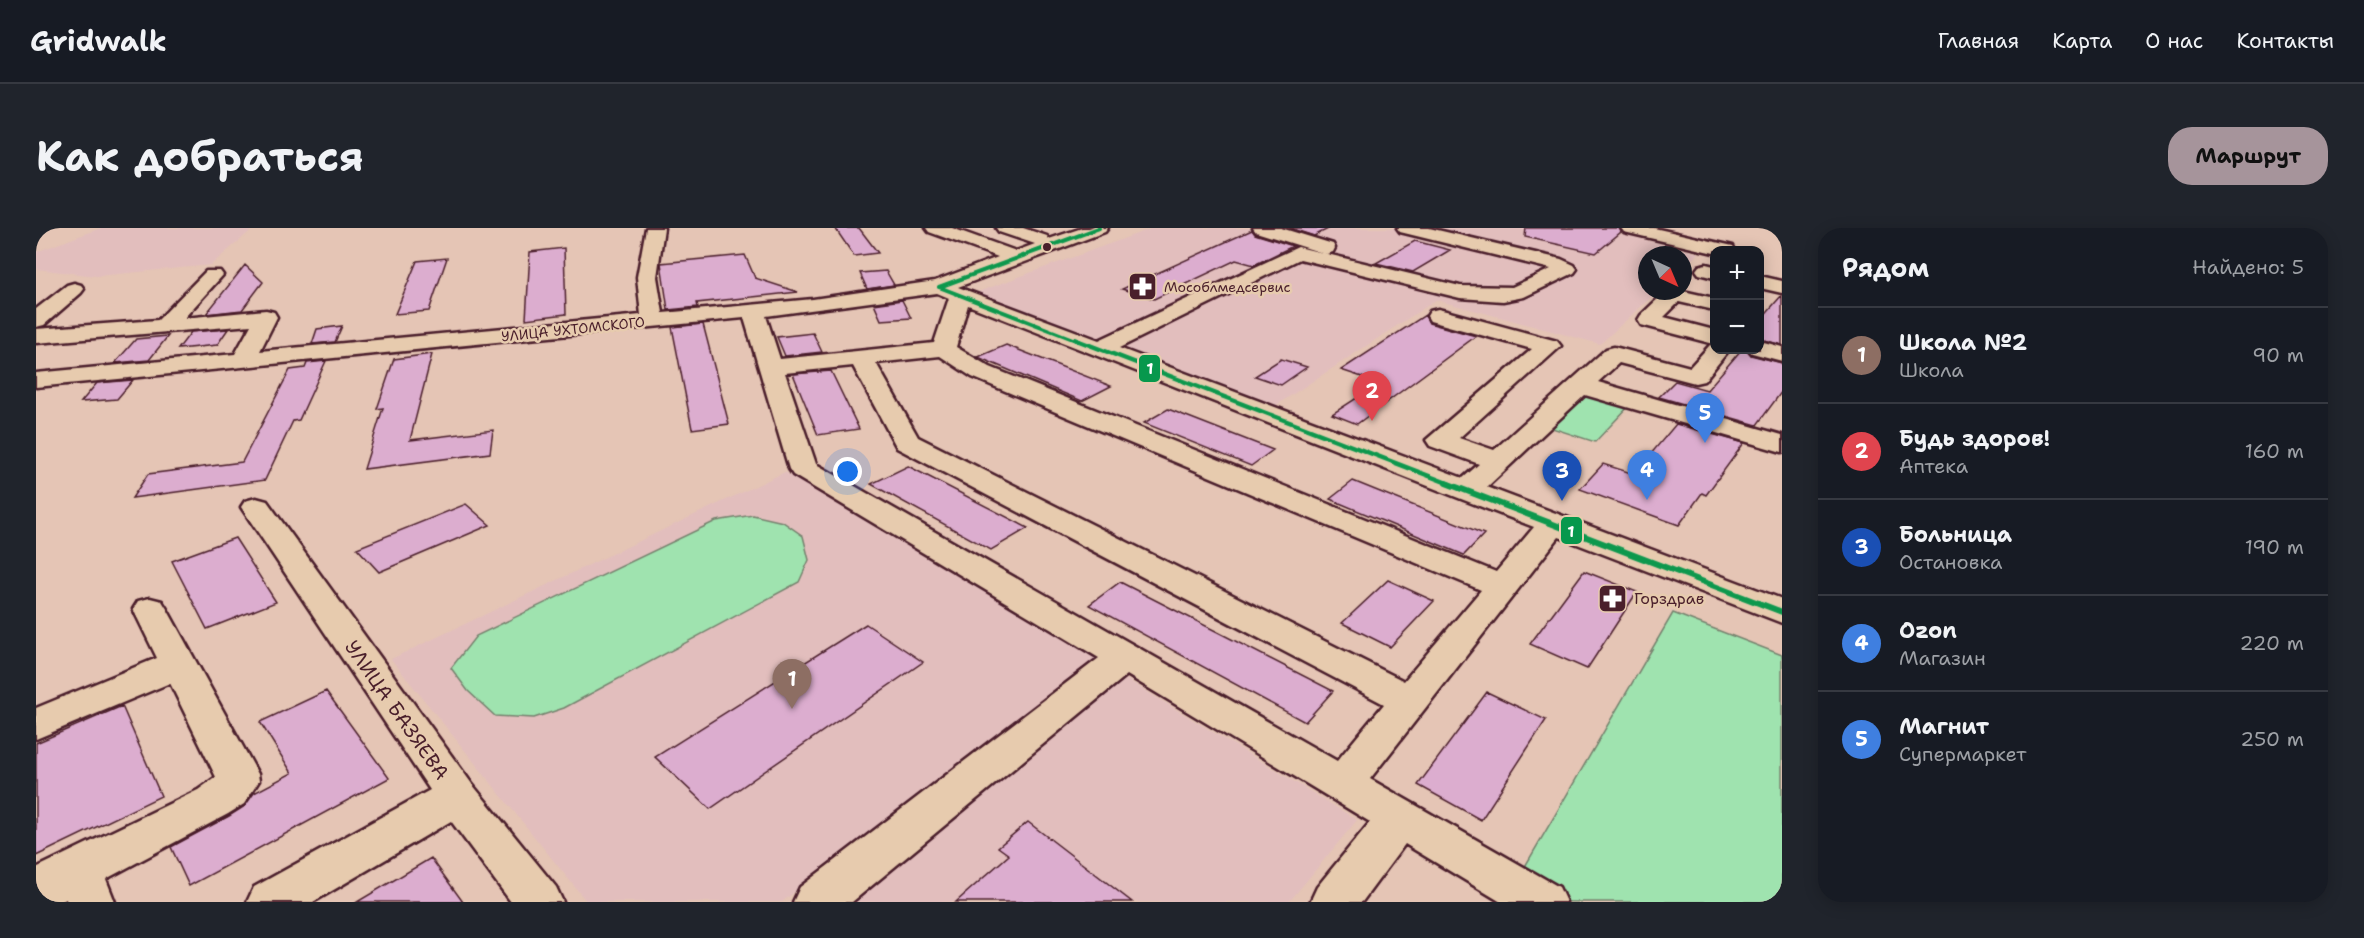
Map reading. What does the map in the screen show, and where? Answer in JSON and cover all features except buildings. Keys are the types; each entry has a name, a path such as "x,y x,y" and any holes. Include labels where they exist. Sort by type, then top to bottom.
{"street":[{"path":"653,321 647,277 655,228"},
{"path":"935,228 1016,257"},
{"path":"1005,228 1040,240"},
{"name":"УЛИЦА УХТОМСКОГО","path":"36,380 950,291 1016,257 1099,228"},
{"path":"1262,228 1348,257 1371,272"},
{"path":"1099,349 1298,253 1460,292 1503,295 1517,293 1567,268 1406,228"},
{"path":"1629,228 1710,247"},
{"path":"165,326 213,275"},
{"path":"1764,283 1782,286"},
{"path":"36,320 74,289"},
{"path":"944,349 950,291 1553,524 1779,603"},
{"path":"1710,303 1674,295 1649,321 1710,336"},
{"path":"753,311 803,469 1124,658 1343,783 1542,902"},
{"path":"1438,315 1549,346 1440,440 1498,461"},
{"path":"36,336 266,317 243,361"},
{"path":"772,367 944,349 981,372 1503,587"},
{"path":"1764,349 1782,354"},
{"path":"1466,490 1614,354 1695,376 1714,354"},
{"path":"861,358 907,442 1411,701"},
{"path":"1579,385 1782,444"},
{"name":"УЛИЦА БАЗЯЕВА","path":"256,507 457,796 271,902"},
{"path":"1343,783 1553,524"},
{"path":"36,891 85,886 229,792 238,781 237,774 150,609"},
{"path":"817,902 1124,658"},
{"path":"36,724 179,664"},
{"path":"457,796 539,902"},
{"path":"1334,902 1400,817"}],"shaded area":[{"path":"101,228 254,228 211,265 97,276 36,269 36,252"},
{"path":"1153,228 1597,228 1670,246 1638,246 1638,300 1648,300 1600,344 1436,300 1275,406 975,293"},
{"path":"1692,251 1699,253 1692,260"},
{"path":"785,472 1097,658 782,902 587,902 391,659"},
{"path":"1123,677 1357,820 1289,902 842,902"}],"green space":[{"path":"1589,394 1629,406 1595,442 1552,428"},
{"path":"753,515 783,522 803,536 809,560 799,582 564,708 534,718 495,716 468,691 451,668 476,636 716,521"},
{"path":"1673,613 1782,655 1782,902 1567,902 1520,875"}],"transit line":[{"name":"1","path":"939,287 1099,228"},
{"name":"1","path":"939,287 1782,612"}],"place":[{"name":"Мособлмедсервис","path":"1143,287"},
{"name":"Будь здоров!","path":"1372,421"},
{"name":"Магнит","path":"1705,443"},
{"name":"Ozon","path":"1647,500"},
{"name":"Больница","path":"1562,501"},
{"name":"Горздрав","path":"1613,598"},
{"name":"Школа №2","path":"792,709"}]}
